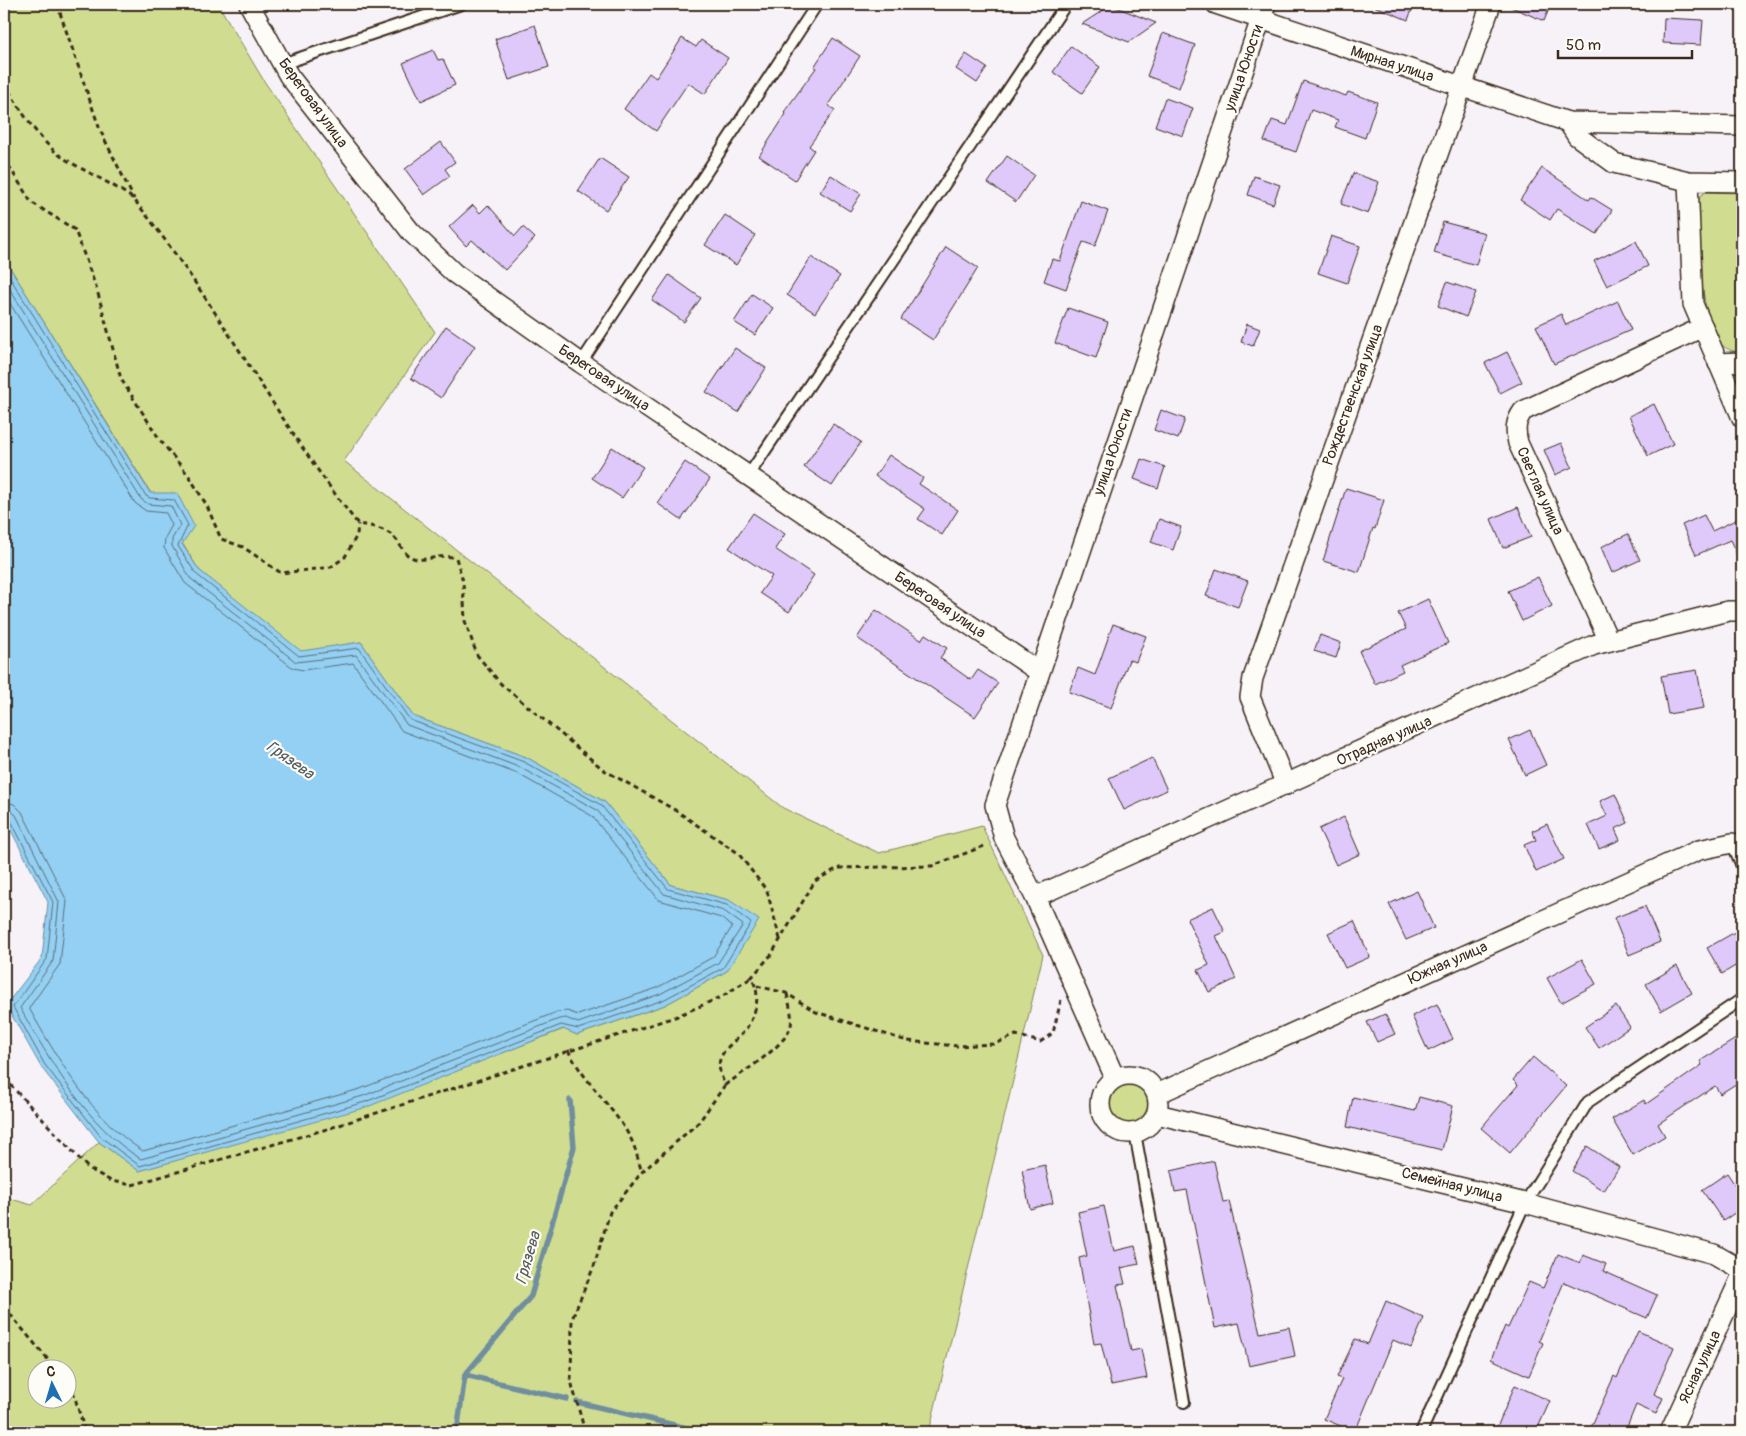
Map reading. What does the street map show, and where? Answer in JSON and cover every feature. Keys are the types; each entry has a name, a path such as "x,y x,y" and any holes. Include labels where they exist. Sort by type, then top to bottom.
{"street":[{"name":"Береговая улица","path":"249,4 289,76 411,232 454,273 581,363 1038,671"},
{"name":"Мирная улица","path":"1216,4 1264,12 1462,87 1568,122 1742,126"},
{"name":"Рождественская улица","path":"1286,785 1250,697 1253,678 1491,4"},
{"name":"улица Юности","path":"1115,1078 1035,897 1004,838 995,805 1038,671 1264,12"},
{"path":"1568,122 1577,136 1614,163 1688,181 1742,182"},
{"path":"1688,181 1693,304 1742,418"},
{"name":"Светлая улица","path":"1609,641 1518,443 1515,432 1516,421 1523,411 1703,327"},
{"path":"1718,363 1742,362"},
{"name":"Отрадная улица","path":"1035,897 1594,645 1728,611 1742,611"},
{"name":"Южная улица","path":"1157,1094 1699,850 1737,844"},
{"path":"1125,1075 1140,1077 1152,1086 1157,1094 1157,1114 1152,1123 1135,1133 1116,1130 1103,1118 1100,1099 1108,1083 1115,1078 1125,1075"},
{"name":"Семейная улица","path":"1157,1114 1525,1203 1714,1254 1742,1270"},
{"name":"Ясная улица","path":"1670,1432 1742,1275"}],"lane":[{"path":"282,64 460,4"},
{"path":"581,363 817,4"},
{"path":"748,476 1066,4"},
{"path":"1737,844 1742,866"},
{"path":"1420,1432 1525,1203 1588,1102 1742,999"},
{"path":"1135,1133 1184,1402"}],"path":[{"path":"4,158 31,202 75,230 97,290 121,379 160,440 189,476 207,506 221,539 243,548 281,572 330,567 345,557 357,535 358,524 294,438 178,258 135,200 100,130 57,4"},
{"path":"4,83 32,129 62,156 135,200"},
{"path":"358,524 376,527 394,537 407,555 417,559 442,555 456,558 463,581 465,621 468,630 477,655 501,684 604,770 675,810 738,853 767,891 780,939"},
{"path":"4,1078 88,1168 111,1181 132,1185 327,1129 675,1017 721,996 751,978 772,955 815,881 838,868 932,866 1004,838"},
{"path":"725,1085 719,1071 721,1056 746,1029 757,1001 757,986 751,978"},
{"path":"757,986 786,994 816,1012 865,1030 908,1041 957,1046 995,1044 1016,1035 1040,1042 1053,1033 1061,1000 1073,984"},
{"path":"585,1432 571,1381 572,1319 594,1266 610,1212 642,1172 699,1122 725,1085 772,1051 790,1029 790,1010 786,994"},
{"path":"568,1050 576,1066 603,1098 631,1140 642,1172"},
{"path":"4,1307 47,1358"},
{"path":"78,1408 85,1432"}],"green space":[{"path":"4,4 218,4 264,81 435,332 344,461 783,808 879,853 982,826 1043,955 929,1432 4,1432 4,1197 32,1205 99,1142 139,1171 381,1100 564,1029 577,1035 665,1005 727,971 729,900 671,885 605,802 526,757 413,716 361,642 301,652 199,570 4,258"},
{"path":"1705,192 1742,193 1742,353 1729,350 1721,344 1712,327 1707,310 1701,273 1697,199"},
{"path":"1129,1085 1143,1090 1148,1104 1143,1118 1129,1123 1115,1118 1110,1104 1115,1090"}],"water":[{"path":"4,258 150,493 177,493 194,526 182,544 199,570 301,651 361,642 413,716 526,757 605,802 671,885 729,900 759,920 727,971 665,1005 577,1035 563,1029 367,1107 139,1171 99,1142 41,1067 6,1005 42,958 48,902 4,817"}],"building":[{"path":"1369,4 1414,4 1408,20"},
{"path":"1504,4 1551,4 1544,21"},
{"path":"1111,5 1156,23 1129,42 1082,24"},
{"path":"1664,18 1703,20 1701,45 1663,43"},
{"path":"535,25 549,67 509,80 495,39"},
{"path":"1163,33 1195,45 1179,88 1147,76"},
{"path":"682,38 696,47 701,40 728,58 705,94 688,83 656,131 624,109 649,73 656,78"},
{"path":"833,38 860,56 828,105 835,110 809,146 814,150 795,180 759,156 786,114 784,112 816,68 814,67"},
{"path":"1071,46 1100,67 1082,93 1053,72"},
{"path":"433,50 438,60 443,59 455,85 421,101 403,63"},
{"path":"966,54 987,68 977,83 956,69"},
{"path":"1303,81 1346,96 1348,92 1377,102 1365,138 1335,127 1338,120 1311,110 1296,152 1264,141 1272,120 1287,125"},
{"path":"1165,98 1193,108 1183,136 1155,126"},
{"path":"441,142 455,162 445,169 450,176 424,195 405,169"},
{"path":"1007,156 1034,175 1016,202 988,183"},
{"path":"600,158 629,177 606,210 578,191"},
{"path":"1542,168 1589,200 1591,197 1612,210 1597,234 1557,209 1550,220 1520,200"},
{"path":"1353,173 1379,182 1368,214 1341,204"},
{"path":"831,175 861,194 850,211 820,192"},
{"path":"1254,176 1280,185 1273,204 1248,195"},
{"path":"1081,201 1108,211 1095,246 1083,242 1066,289 1044,281 1052,259 1060,261"},
{"path":"473,205 480,213 488,205 515,236 523,227 535,238 505,270 472,240 466,246 449,227"},
{"path":"725,215 755,235 736,265 705,245"},
{"path":"1443,222 1485,233 1476,265 1434,253"},
{"path":"1331,236 1360,246 1347,283 1318,273"},
{"path":"1636,241 1648,266 1607,286 1594,261"},
{"path":"946,247 978,268 933,340 901,319"},
{"path":"811,257 840,276 815,313 787,295"},
{"path":"669,275 701,298 684,322 652,300"},
{"path":"1447,282 1476,292 1466,317 1438,306"},
{"path":"752,294 773,308 755,335 734,322"},
{"path":"1618,301 1631,330 1554,364 1536,326 1561,314 1566,325"},
{"path":"1068,308 1108,322 1096,358 1055,343"},
{"path":"1247,324 1260,329 1253,346 1241,342"},
{"path":"446,326 475,346 441,398 411,378"},
{"path":"735,348 766,368 738,412 706,392"},
{"path":"1507,352 1522,382 1500,393 1485,363"},
{"path":"1654,404 1673,444 1648,456 1629,416"},
{"path":"1161,410 1185,419 1178,439 1154,430"},
{"path":"833,424 861,442 832,486 804,467"},
{"path":"1561,443 1572,467 1555,475 1544,450"},
{"path":"612,447 643,467 622,498 592,478"},
{"path":"889,455 923,478 919,484 958,510 942,535 918,519 925,509 875,476"},
{"path":"1141,459 1165,467 1158,488 1134,479"},
{"path":"685,462 710,479 681,520 657,503"},
{"path":"1346,488 1384,500 1359,572 1323,561"},
{"path":"1518,507 1531,537 1503,548 1491,519"},
{"path":"753,513 785,534 775,549 814,575 789,612 760,593 772,576 729,548"},
{"path":"1704,515 1712,531 1742,517 1742,565 1730,540 1696,555 1682,525"},
{"path":"1159,519 1181,527 1173,550 1151,542"},
{"path":"1628,534 1640,560 1612,573 1601,547"},
{"path":"1216,569 1248,581 1238,607 1206,596"},
{"path":"1538,577 1552,606 1522,621 1508,591"},
{"path":"1428,599 1448,643 1400,665 1403,671 1375,684 1359,651 1406,629 1398,613"},
{"path":"876,610 921,640 925,634 947,648 940,658 971,680 978,670 998,683 975,717 857,638"},
{"path":"1113,624 1146,636 1136,662 1129,660 1111,708 1069,692 1078,668 1095,675"},
{"path":"1320,635 1341,643 1336,658 1314,651"},
{"path":"1697,670 1704,708 1668,714 1661,676"},
{"path":"1530,730 1546,765 1525,775 1509,740"},
{"path":"1152,758 1167,790 1124,810 1109,778"},
{"path":"1615,794 1628,823 1615,829 1620,840 1599,849 1588,825 1607,816 1600,801"},
{"path":"1344,817 1360,854 1336,865 1319,829"},
{"path":"1547,824 1564,859 1536,872 1524,845 1536,840 1532,831"},
{"path":"1417,891 1434,928 1406,940 1389,904"},
{"path":"1645,906 1660,942 1629,955 1614,918"},
{"path":"1213,907 1225,932 1216,936 1236,979 1209,992 1198,970 1209,965 1187,919"},
{"path":"1354,921 1370,957 1345,968 1328,933"},
{"path":"1742,928 1742,962 1722,974 1707,948"},
{"path":"1582,959 1596,984 1561,1003 1547,978"},
{"path":"1677,966 1692,993 1661,1011 1646,984"},
{"path":"1437,1004 1453,1039 1428,1051 1412,1016"},
{"path":"1616,1006 1630,1027 1599,1048 1585,1027"},
{"path":"1385,1014 1395,1034 1377,1042 1367,1022"},
{"path":"1742,1035 1742,1080 1720,1094 1715,1086 1658,1124 1665,1136 1633,1155 1612,1119 1644,1100 1646,1104 1702,1065 1700,1061"},
{"path":"1533,1057 1566,1086 1510,1153 1481,1128 1518,1085 1513,1080"},
{"path":"1353,1097 1415,1111 1419,1097 1453,1106 1442,1150 1347,1127"},
{"path":"1587,1146 1619,1167 1604,1191 1572,1171"},
{"path":"1214,1161 1223,1202 1229,1201 1260,1333 1289,1327 1295,1356 1249,1366 1239,1323 1215,1328 1187,1190 1175,1192 1171,1171"},
{"path":"1045,1165 1053,1203 1030,1209 1022,1170"},
{"path":"1727,1173 1742,1195 1742,1208 1723,1221 1702,1190"},
{"path":"1104,1206 1114,1251 1135,1246 1139,1264 1121,1268 1125,1284 1117,1285 1131,1351 1141,1349 1147,1378 1111,1385 1101,1343 1094,1344 1079,1258 1087,1256 1078,1212"},
{"path":"1558,1254 1580,1263 1583,1255 1606,1264 1603,1271 1657,1295 1647,1318 1564,1282 1539,1341 1543,1343 1529,1376 1491,1359 1505,1326 1508,1328 1529,1282 1543,1288"},
{"path":"1386,1301 1424,1318 1411,1348 1393,1340 1355,1432 1324,1419 1342,1379 1337,1377 1355,1339 1368,1344"},
{"path":"1638,1331 1674,1347 1654,1394 1663,1398 1656,1414 1636,1405 1625,1432 1589,1432 1614,1376 1617,1378"},
{"path":"1515,1385 1550,1401 1536,1432 1495,1432"}],"waterway":[{"name":"Грязева","path":"457,1432 465,1375 531,1296 574,1147 570,1100"},
{"path":"465,1375 567,1399"},
{"path":"577,1402 704,1432"}]}
